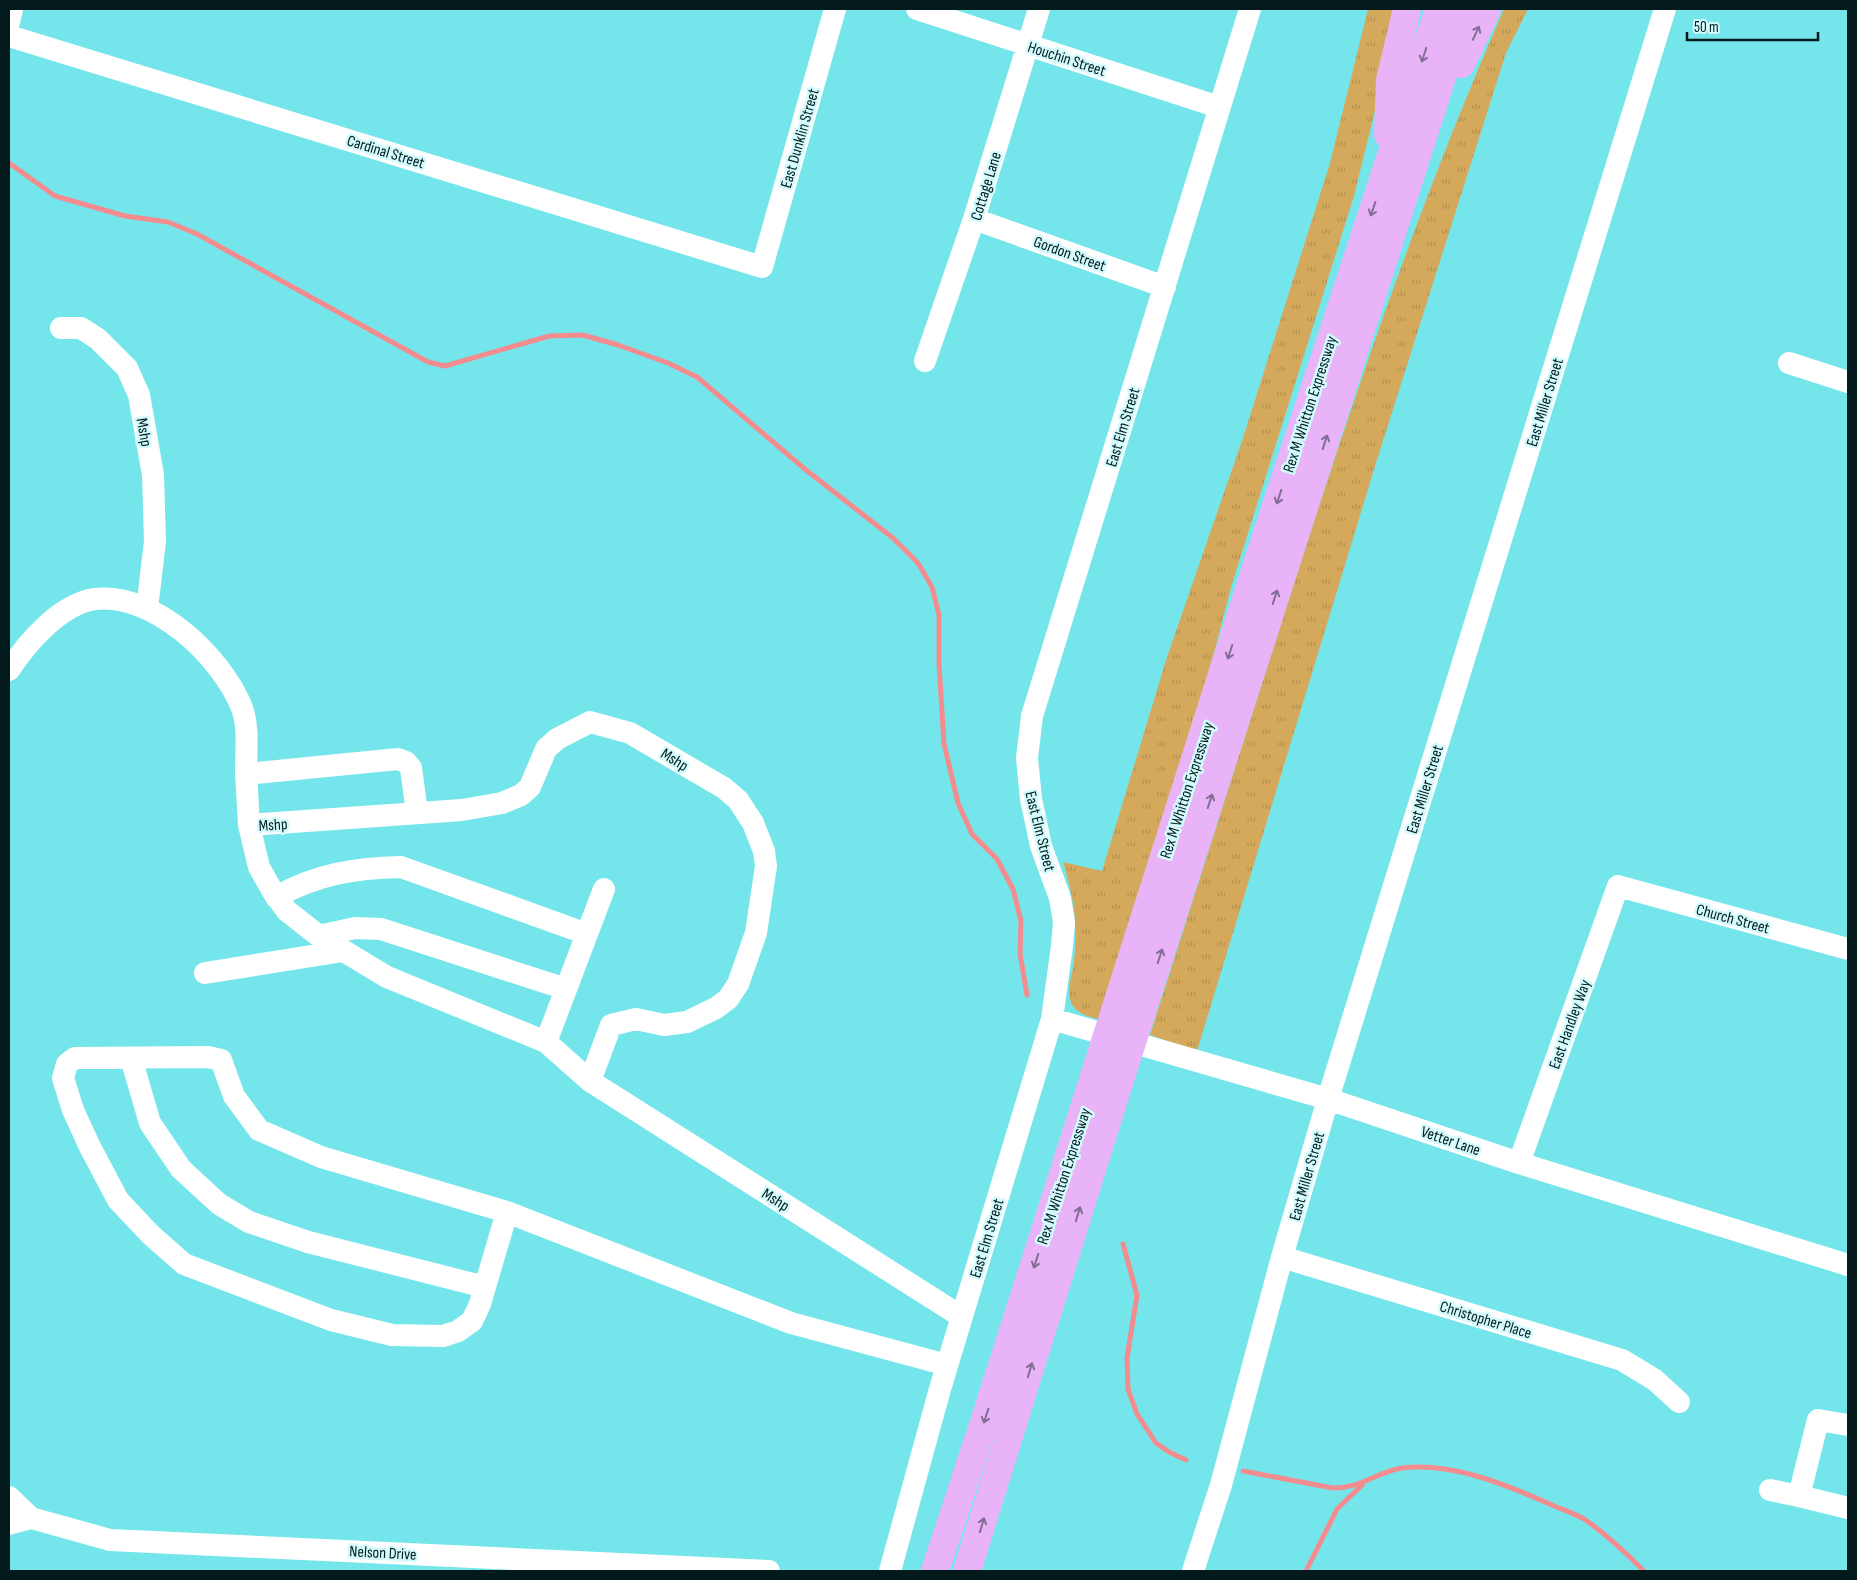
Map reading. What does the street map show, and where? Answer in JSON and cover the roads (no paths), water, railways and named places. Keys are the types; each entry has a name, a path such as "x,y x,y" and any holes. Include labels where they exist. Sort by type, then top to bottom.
{"highway":[{"path":"1399,170 1390,80 1407,9"},
{"name":"Rex M Whitton Expressway","path":"1399,170 1439,9"},
{"name":"Rex M Whitton Expressway","path":"967,1571 1106,1084 1133,999 1263,546 1399,170 1464,9"},
{"path":"1399,170 1487,9"},
{"name":"Rex M Whitton Expressway","path":"935,1571 1106,1084"}],"street":[{"path":"9,22 12,9"},
{"name":"East Dunklin Street","path":"762,267 835,9"},
{"name":"Houchin Street","path":"916,9 1219,107"},
{"name":"Cottage Lane","path":"925,361 974,219 1039,9"},
{"name":"East Elm Street","path":"890,1571 947,1365 1052,1019 1064,922 1060,898 1041,846 1031,800 1027,758 1032,716 1250,9"},
{"name":"East Miller Street","path":"1192,1571 1221,1485 1282,1257 1328,1099 1665,9"},
{"name":"Cardinal Street","path":"9,36 762,267"},
{"name":"Gordon Street","path":"974,219 1165,287"},
{"name":"Mshp","path":"61,328 81,328 98,339 127,368 139,395 153,475 156,541 147,609"},
{"path":"1789,363 1848,382"},
{"name":"Mshp","path":"9,670 32,638 69,610 94,599 118,600 156,612 184,633 232,684 243,711 249,825 259,867 276,896 288,911 319,936 387,977 546,1042 590,1081 962,1317"},
{"name":"Mshp","path":"249,825 484,808 502,804 530,787 546,749 557,738 590,722 630,733 724,788 738,800 748,814 764,851 766,866 756,933 738,984 728,999 716,1008 687,1022 664,1025 636,1019 611,1025 590,1081"},
{"path":"246,774 398,759 406,762 411,768 417,812"},
{"path":"276,896 303,882 324,876 373,868 401,867 587,934"},
{"name":"Church Street","path":"1618,886 1848,950"},
{"name":"East Handley Way","path":"1520,1163 1618,886"},
{"path":"546,1042 604,889"},
{"path":"319,936 355,928 381,929 566,989"},
{"path":"205,973 343,951"},
{"name":"Vetter Lane","path":"1052,1019 1328,1099 1520,1163 1848,1265"},
{"path":"507,1212 485,1287 472,1321 458,1331 443,1336 392,1335 331,1320 184,1264 151,1235 118,1200 73,1110 63,1078 66,1064 75,1058 208,1057 222,1060 234,1096 259,1130 321,1157 507,1212 791,1323 947,1365"},
{"path":"131,1058 150,1123 181,1168 219,1204 249,1222 308,1242 485,1287"},
{"name":"Christopher Place","path":"1282,1257 1622,1360 1656,1380 1679,1402"},
{"path":"1799,1496 1818,1420 1848,1425"},
{"path":"1770,1490 1848,1508"},
{"name":"Nelson Drive","path":"9,1496 31,1518 110,1540 769,1571"},
{"path":"9,1524 31,1518"}],"waterway":[{"path":"9,163 55,196 125,216 168,222 197,234 428,362 445,366 549,336 583,335 668,363 697,377 806,470 893,538 918,563 932,587 939,615 939,664 944,744 958,803 972,834 997,859 1013,889 1021,921 1020,954 1027,995"},
{"path":"1123,1244 1137,1295 1127,1358 1128,1389 1137,1414 1156,1443 1186,1460"},
{"path":"1243,1471 1333,1488 1361,1483 1402,1468 1441,1468 1460,1472 1498,1483 1574,1514 1610,1539 1644,1571"},
{"path":"1306,1571 1337,1509 1362,1485"}]}
